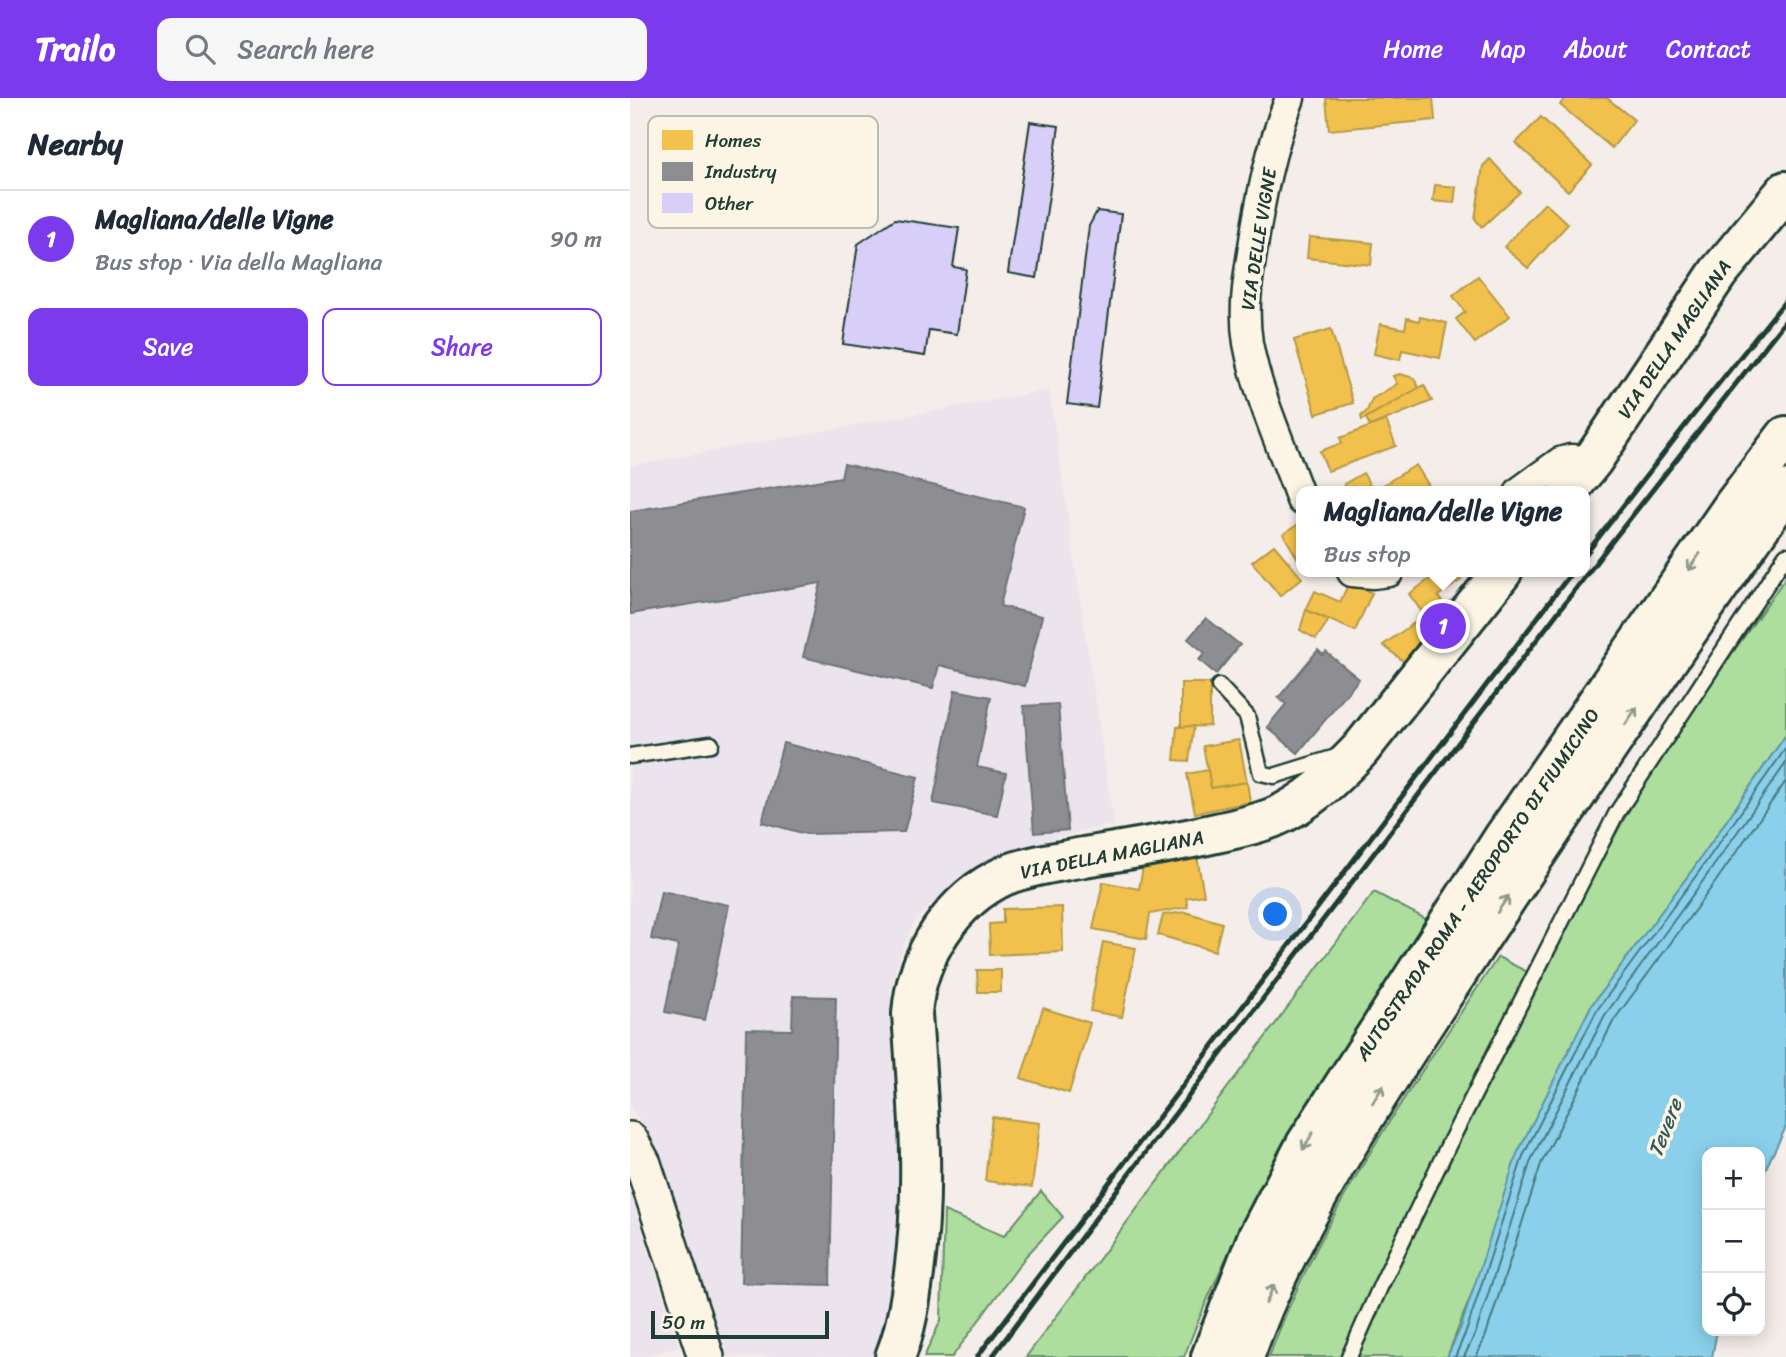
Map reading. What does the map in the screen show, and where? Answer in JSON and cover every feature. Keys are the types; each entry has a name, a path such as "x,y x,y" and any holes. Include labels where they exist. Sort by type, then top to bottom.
{"main road":[{"name":"VIA DELLA MAGLIANA","path":"1572,486 1593,460 1718,272 1786,191"},
{"name":"AUTOSTRADA ROMA - AEROPORTO DI FIUMICINO","path":"1211,1357 1257,1238 1306,1144 1504,837 1733,506 1786,436"},
{"name":"AUTOSTRADA ROMA - AEROPORTO DI FIUMICINO","path":"1244,1357 1290,1248 1377,1097 1477,943 1786,490"},
{"name":"VIA DELLA MAGLIANA","path":"895,1357 907,1319 919,1235 921,1137 913,995 922,964 939,932 983,889 1024,869 1178,841 1273,817 1320,789 1360,750 1498,577"}],"street":[{"name":"VIA DELLE VIGNE","path":"1290,98 1261,196 1245,310 1257,380 1296,486"},
{"path":"1527,486 1560,462 1570,459 1593,460"},
{"path":"630,1140 643,1164 706,1357"}],"lane":[{"path":"1349,1357 1448,1146 1616,814 1786,555"},
{"path":"1220,686 1247,716 1261,773 1268,776 1360,750"},
{"path":"630,756 711,744"}],"shaded area":[{"path":"1049,390 1114,825 1081,831 1004,853 957,879 915,921 902,949 891,989 904,1131 903,1279 878,1357 726,1357 653,1139 630,1107 630,466"},
{"path":"630,1191 679,1346 642,1357 630,1357"}],"green space":[{"path":"1786,577 1786,735 1693,869 1591,1006 1557,1075 1447,1357 1269,1357 1315,1251 1371,1150 1402,1101 1498,957 1541,979 1549,954 1632,805 1687,718"},
{"path":"1374,892 1428,920 1293,1132 1234,1242 1184,1357 1026,1357"},
{"path":"1041,1191 1063,1217 1026,1256 952,1357 924,1357 941,1320 944,1211 1004,1236"}],"water":[{"name":"Tevere","path":"1786,735 1786,1127 1765,1170 1765,1147 1702,1147 1702,1336 1716,1336 1712,1357 1447,1357 1461,1327 1517,1154 1591,1006 1693,869"}],"building: Homes":[{"path":"1326,98 1433,98 1435,120 1329,130"},
{"path":"1566,98 1607,98 1634,120 1612,148 1560,105"},
{"path":"1541,117 1592,165 1568,191 1516,143"},
{"path":"1490,159 1520,192 1482,227 1475,219 1483,166"},
{"path":"1435,185 1456,187 1454,203 1433,201"},
{"path":"1545,203 1568,224 1528,268 1504,247"},
{"path":"1309,237 1373,243 1371,265 1307,258"},
{"path":"1478,276 1510,316 1475,343 1456,319 1465,312 1453,296"},
{"path":"1420,317 1447,323 1440,358 1402,350 1400,360 1374,354 1380,324 1405,329 1407,318 1419,321"},
{"path":"1331,329 1353,403 1316,414 1294,340"},
{"path":"1400,374 1414,378 1419,388 1362,420 1361,416 1367,411 1372,399 1397,384 1393,376"},
{"path":"1424,385 1432,401 1370,426 1366,418"},
{"path":"1386,420 1396,446 1328,471 1320,451 1342,443 1340,438"},
{"path":"1416,465 1429,486 1381,486"},
{"path":"1363,473 1370,486 1345,486 1344,484"},
{"path":"1296,526 1296,556 1283,534"},
{"path":"1274,545 1296,571 1296,577 1302,578 1280,596 1252,562"},
{"path":"1433,577 1459,577 1461,580 1438,596 1445,606 1427,619 1409,594"},
{"path":"1349,583 1372,593 1355,631 1306,610 1315,591 1340,602"},
{"path":"1306,610 1329,620 1316,639 1300,630"},
{"path":"1421,618 1438,638 1413,669 1383,645"},
{"path":"1181,683 1210,683 1210,726 1181,727"},
{"path":"1194,726 1189,761 1174,760 1177,727"},
{"path":"1239,740 1247,782 1211,788 1203,746"},
{"path":"1208,770 1211,788 1247,782 1250,802 1195,813 1187,774"},
{"path":"1197,857 1204,895 1186,898 1188,907 1150,914 1146,939 1093,929 1103,882 1139,889 1143,867"},
{"path":"1062,907 1063,952 990,955 989,924 1003,923 1003,909"},
{"path":"1185,912 1222,923 1215,951 1158,935 1163,915"},
{"path":"1103,942 1136,948 1122,1017 1090,1011"},
{"path":"977,970 1001,970 1001,992 978,992"},
{"path":"1043,1008 1090,1023 1069,1093 1021,1078"},
{"path":"992,1117 1040,1123 1032,1187 985,1181"}],"building: Industry":[{"path":"844,464 1024,507 1000,606 1042,616 1025,686 939,665 933,688 803,657 821,583 630,614 630,511 841,477"},
{"path":"1206,618 1240,645 1216,674 1199,660 1205,653 1188,639"},
{"path":"1318,650 1323,655 1326,652 1359,679 1298,753 1267,727 1286,704 1278,698"},
{"path":"955,690 991,697 977,767 1006,773 997,815 933,803"},
{"path":"1058,704 1068,830 1034,833 1024,706"},
{"path":"783,743 918,777 904,832 806,834 762,822"},
{"path":"661,891 729,905 705,1020 665,1012 678,945 651,939"},
{"path":"793,996 836,997 830,1285 741,1283 746,1029 792,1030"}],"building: Other":[{"path":"1030,122 1059,126 1037,278 1008,273"},
{"path":"1097,211 1121,214 1097,408 1067,404 1089,226"},
{"path":"895,219 959,228 953,267 966,269 957,334 929,330 925,356 843,344 858,244"}],"railway":[{"path":"1590,549 1786,300"},
{"path":"1590,570 1786,320"},
{"path":"977,1357 1568,577"},
{"path":"992,1357 1585,577"}],"place":[{"name":"Magliana/delle Vigne","path":"1443,626"}]}
